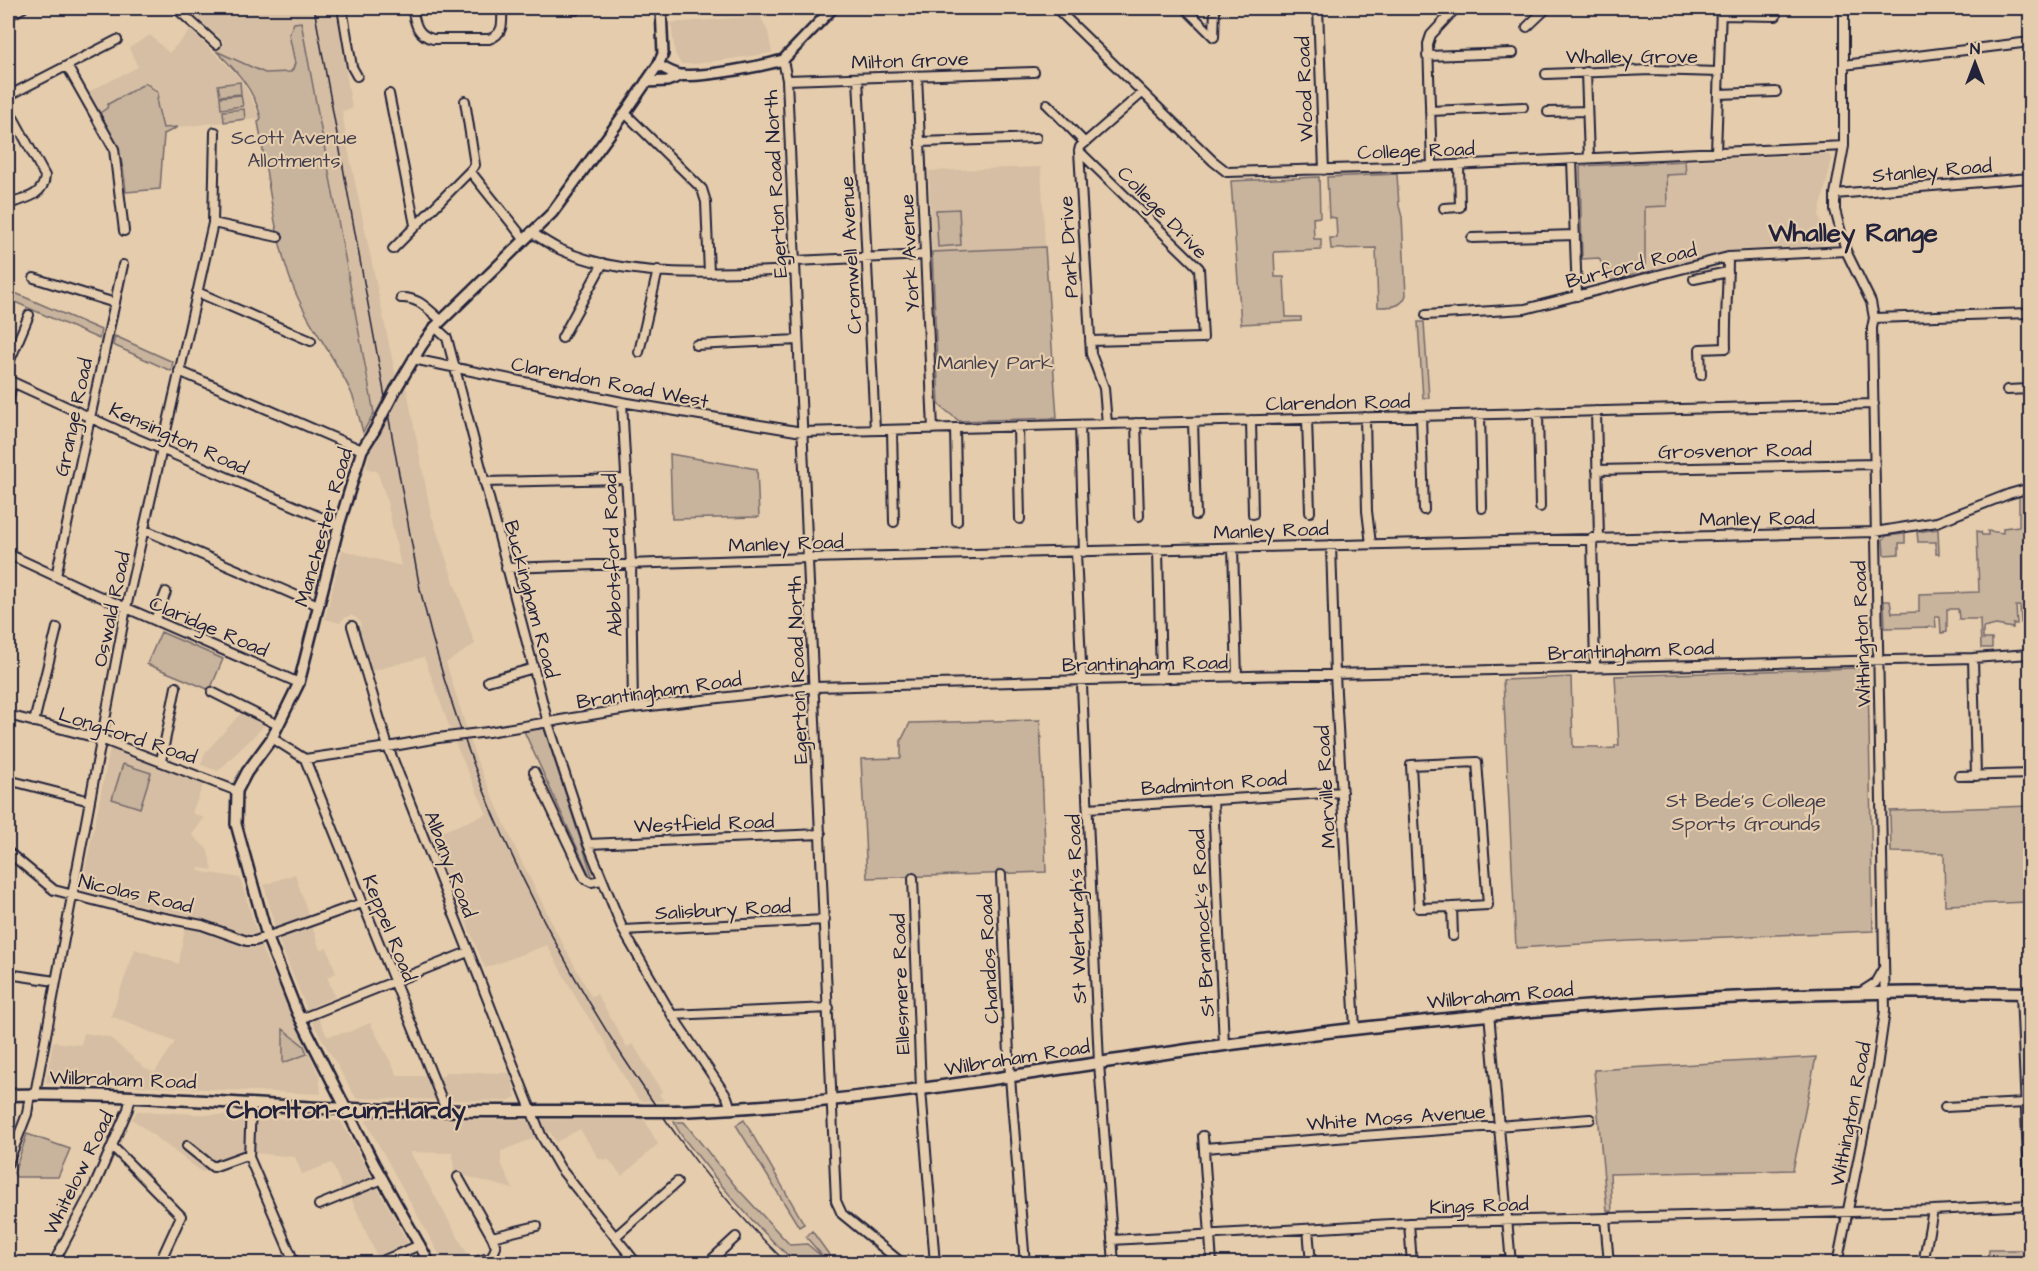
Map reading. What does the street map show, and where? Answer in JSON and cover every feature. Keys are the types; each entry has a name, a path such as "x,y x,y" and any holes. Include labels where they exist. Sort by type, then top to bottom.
{"highway":[{"name":"Wilbraham Road","path":"8,1095 66,1093 345,1109 640,1111 730,1109 921,1089 1224,1045 1489,1013 1737,997 2026,993"}],"main road":[{"path":"661,8 663,49 658,65 668,71 683,75"},
{"path":"646,82 667,81 683,75 758,66 783,60 833,8"},
{"name":"Manchester Road","path":"430,1263 345,1109 300,1019 267,936 236,824 237,791 272,738 299,683 339,525 362,450 413,359 438,324 552,213 626,113 658,65"}],"street":[{"path":"8,16 23,8"},
{"path":"176,8 216,44"},
{"path":"342,8 352,67 357,76"},
{"path":"412,8 417,29 425,37 489,39 496,37 502,29 502,8"},
{"name":"College Road","path":"1056,8 1219,167 1227,172 1459,165 1844,146"},
{"path":"1185,8 1214,37 1215,8"},
{"name":"Wood Road","path":"1318,8 1324,170"},
{"path":"1432,166 1427,56 1431,35 1456,8"},
{"path":"1527,27 1547,8"},
{"name":"Withington Road","path":"1837,1263 1885,1016 1875,532 1872,328 1874,318 1871,302 1846,251 1835,210 1835,194 1844,146 1844,8"},
{"path":"1716,152 1721,11 1776,16"},
{"path":"8,96 117,40"},
{"path":"1844,65 2031,42"},
{"path":"1427,56 1513,53"},
{"name":"Egerton Road North","path":"783,60 787,80 836,1201 842,1214 903,1263"},
{"path":"67,66 114,149 124,231"},
{"name":"Whalley Grove","path":"1546,74 1651,70 1719,72"},
{"name":"Milton Grove","path":"787,80 1034,72"},
{"path":"1586,72 1589,158"},
{"name":"York Avenue","path":"917,76 933,429"},
{"name":"Cromwell Avenue","path":"858,78 875,430"},
{"path":"1718,94 1776,92"},
{"path":"1079,151 1085,143 1142,93"},
{"path":"389,94 415,225"},
{"path":"393,249 475,165 465,101"},
{"path":"1047,104 1085,143"},
{"path":"1430,111 1523,107"},
{"path":"8,108 45,176 43,187 39,192 8,204"},
{"path":"1548,112 1587,111"},
{"path":"626,113 702,189 706,202 709,273"},
{"name":"Oswald Road","path":"33,1094 126,608 213,223 215,132"},
{"path":"920,142 1036,138"},
{"name":"Park Drive","path":"1079,151 1090,341 1092,360 1106,397 1107,424"},
{"name":"College Drive","path":"1079,151 1198,268 1203,338 1090,341"},
{"path":"1572,159 1577,296"},
{"path":"1444,208 1460,207 1459,165"},
{"path":"470,171 528,236 603,263 658,270 709,273 795,270"},
{"name":"Stanley Road","path":"1835,194 2031,178"},
{"path":"213,223 278,237"},
{"path":"1472,238 1575,235"},
{"name":"Burford Road","path":"1426,315 1525,309 1728,257 1846,251"},
{"path":"795,261 925,255"},
{"path":"1701,375 1700,349 1726,348 1725,308 1728,294 1728,257"},
{"path":"562,338 603,263"},
{"name":"Grange Road","path":"56,576 123,265"},
{"path":"639,352 658,270"},
{"path":"1694,279 1728,272"},
{"path":"34,278 115,303"},
{"path":"197,292 311,341"},
{"name":"Buckingham Road","path":"401,298 409,297 420,302 447,338 548,723 602,880 623,930 672,1015 727,1097 730,1109"},
{"path":"1874,318 2031,314"},
{"path":"8,365 29,315"},
{"path":"696,345 798,340"},
{"name":"Clarendon Road West","path":"413,359 622,402 802,432"},
{"path":"179,371 362,450"},
{"path":"8,404 10,381"},
{"name":"Kensington Road","path":"10,381 339,525"},
{"path":"2007,390 2031,389"},
{"name":"Abbotsford Road","path":"622,402 631,564 633,708"},
{"name":"Clarendon Road","path":"802,432 1874,404"},
{"path":"1595,667 1596,411"},
{"path":"1538,413 1540,507"},
{"path":"1480,414 1482,508"},
{"path":"1421,416 1424,510"},
{"path":"1365,417 1367,511 1371,544"},
{"path":"1307,419 1310,512"},
{"path":"1251,420 1253,514"},
{"path":"1193,422 1196,515"},
{"path":"1137,423 1139,516"},
{"name":"St Werburgh's Road","path":"1080,425 1080,552 1088,808 1099,1063 1114,1263"},
{"path":"1018,426 1020,519"},
{"path":"955,428 957,521"},
{"path":"892,430 894,522"},
{"name":"Grosvenor Road","path":"1597,470 1875,464"},
{"path":"484,482 627,479"},
{"name":"Manley Road","path":"506,568 809,558 1875,532 1937,522 2008,494 2031,488"},
{"path":"145,530 318,605"},
{"name":"Morville Road","path":"1331,545 1335,675 1355,1028"},
{"path":"1233,548 1237,677"},
{"path":"1158,550 1161,679"},
{"name":"Claridge Road","path":"8,554 299,683"},
{"path":"155,620 166,592"},
{"name":"Albany Road","path":"352,626 388,747 549,1153 636,1263"},
{"path":"34,722 57,628"},
{"name":"Brantingham Road","path":"305,759 633,708 814,687 1973,658 2031,654"},
{"path":"1973,658 1976,776"},
{"path":"488,681 534,668"},
{"path":"161,761 176,687"},
{"path":"212,692 278,725"},
{"name":"Longford Road","path":"8,715 101,739 237,791"},
{"path":"272,738 305,759"},
{"name":"Keppel Road","path":"305,759 446,1110"},
{"path":"1477,762 1488,905 1452,906 1419,908 1411,765 1477,762"},
{"path":"534,772 585,879 591,882 602,880"},
{"path":"1959,776 2031,774"},
{"path":"8,780 90,801"},
{"name":"Badminton Road","path":"1088,808 1342,792"},
{"name":"St Brannock's Road","path":"1213,800 1224,1045"},
{"name":"Westfield Road","path":"588,844 821,834"},
{"name":"Nicolas Road","path":"8,852 54,890 155,916 202,925 247,941 362,903"},
{"name":"Chandos Road","path":"1001,875 1010,1077 1024,1263"},
{"name":"Ellesmere Road","path":"913,878 921,1089 935,1263"},
{"path":"1452,906 1454,936"},
{"name":"Salisbury Road","path":"623,930 825,920"},
{"path":"300,1019 468,952"},
{"path":"1854,995 1875,983 1885,966"},
{"path":"8,974 55,981"},
{"path":"2026,993 2026,1103 2030,1206"},
{"path":"672,1015 829,1008"},
{"path":"1489,1013 1511,1263"},
{"path":"8,1163 33,1094"},
{"name":"Whitelow Road","path":"53,1263 94,1187 128,1109 131,1096"},
{"path":"1945,1107 2026,1103"},
{"path":"251,1104 249,1154 295,1263"},
{"name":"White Moss Avenue","path":"1204,1148 1590,1119"},
{"path":"1203,1136 1212,1263"},
{"path":"112,1146 181,1216 159,1263"},
{"path":"187,1146 213,1167 249,1154"},
{"path":"458,1177 496,1247 492,1257 468,1263"},
{"path":"319,1205 383,1179"},
{"path":"615,1237 677,1182"},
{"name":"Kings Road","path":"1112,1240 1408,1223 2030,1206"},
{"path":"1923,1263 1933,1210"},
{"path":"1605,1218 1609,1263"},
{"path":"1408,1223 1412,1263"},
{"path":"492,1237 537,1226"},
{"path":"1308,1229 1311,1263"},
{"path":"707,1263 736,1237"},
{"path":"375,1263 420,1245"}],"shaded area":[{"path":"183,8 336,8 352,109 342,111 347,144 395,373 407,390 431,514 475,644 446,663 476,759 518,854 558,935 591,996 597,994 627,1047 633,1044 662,1092 659,1094 664,1101 638,1099 610,1054 607,1045 579,1003 547,945 485,968 430,835 487,814 456,745 424,657 372,671 359,631 361,625 358,619 351,615 340,623 325,619 342,550 401,566 386,497 377,471 366,468 371,446 377,435 315,98 261,118 253,93 216,51 224,42 216,34 210,33"},
{"path":"760,16 768,32 772,53 694,64 681,64 675,54 671,23"},
{"path":"191,30 239,77 260,118 179,127 165,133 160,189 126,192 120,151 88,92 138,67 129,48 150,35 169,53"},
{"path":"1828,154 1832,159 1819,215 1824,244 1733,250 1609,281 1599,258 1582,259 1580,166"},
{"path":"1041,167 1045,247 932,252 929,171"},
{"path":"242,712 264,726 218,771 201,765 205,753"},
{"path":"110,749 203,785 192,813 204,818 192,835 207,849 213,870 199,868 198,871 240,878 263,952 319,1075 321,1094 46,1082 53,1042 81,1045 84,1033 109,1037 145,1068 155,1072 175,1042 111,1016 135,949 179,964 187,915 81,889"},
{"path":"295,874 320,950 327,948 336,973 327,977 335,997 313,1006 327,1036 349,1032 370,1023 398,1076 444,1076 445,1072 510,1073 516,1097 507,1101 356,1098 312,1022 278,939 264,885"},
{"path":"137,1111 341,1121 419,1263 380,1263 351,1198 343,1190 332,1163 302,1174 295,1157 254,1153 202,1172 132,1119"},
{"path":"369,1118 644,1119 658,1144 622,1176 609,1160 599,1159 580,1129 556,1142 550,1132 501,1151 501,1163 513,1189 454,1173 453,1153 410,1152 471,1263 444,1263 366,1122"}],"green space":[{"name":"Scott Avenue Allotments","path":"301,22 374,413 363,432 351,392 305,312 285,265 272,204 258,122 261,118 258,108 244,81 216,51 265,73 290,72 295,63 289,34 294,23"},
{"path":"240,82 241,94 220,96 218,85"},
{"path":"146,83 158,93 157,104 163,128 178,127 164,134 160,189 126,192 118,150 100,113 107,108 108,104"},
{"path":"241,95 243,106 221,109 220,97"},
{"path":"244,109 245,119 224,122 223,111"},
{"path":"1685,161 1686,174 1666,175 1667,206 1645,207 1645,272 1609,281 1599,258 1582,259 1580,166"},
{"path":"1397,174 1406,295 1399,305 1378,307 1376,248 1331,249 1330,238 1337,238 1336,218 1329,217 1327,177"},
{"path":"1319,177 1320,217 1313,218 1314,239 1321,239 1321,250 1274,252 1275,277 1284,277 1286,317 1301,317 1301,321 1241,324 1231,181"},
{"path":"959,209 961,245 938,247 936,210"},
{"name":"Manley Park","path":"1045,247 1057,418 959,421 939,405 932,252"},
{"path":"8,290 101,330 99,339 8,299"},
{"path":"1418,322 1424,322 1429,398 1423,398"},
{"path":"115,336 173,362 171,371 113,345"},
{"path":"670,454 757,469 759,517 672,519"},
{"path":"2030,494 2030,627 2027,627 2027,623 2021,623 2020,606 2016,606 2017,624 2013,624 2013,628 1996,625 1983,628 1983,639 1992,639 1992,648 1981,648 1980,619 1959,619 1958,609 1947,609 1947,632 1941,633 1940,617 1935,617 1936,627 1885,628 1884,601 1890,601 1892,613 1919,612 1919,594 1979,592 1977,531 1982,535 1988,535 1988,531 2003,533 2003,528 2019,526 2019,496"},
{"path":"1938,529 1939,554 1936,554 1936,542 1918,542 1917,532"},
{"path":"1905,534 1905,543 1899,543 1899,554 1884,555 1883,540 1886,536"},
{"path":"161,632 223,659 210,690 147,664"},
{"name":"St Bede's College Sports Grounds","path":"1857,668 1864,670 1868,678 1873,931 1516,948 1503,680 1571,677 1573,747 1598,747 1599,749 1615,748 1615,745 1619,745 1615,676"},
{"path":"1040,720 1046,872 867,878 861,759 901,758 901,741 910,723"},
{"path":"544,728 592,875 590,876 524,731"},
{"path":"123,764 151,773 140,808 112,799"},
{"path":"2030,806 2029,902 1945,905 1944,853 1891,852 1890,811"},
{"path":"283,1029 304,1046 307,1054 283,1063"},
{"path":"1816,1057 1793,1170 1610,1174 1612,1211 1607,1211 1594,1070"},
{"path":"744,1120 804,1224 799,1227 736,1125"},
{"path":"674,1122 684,1122 736,1187 790,1245 807,1244 826,1260 806,1237 812,1231 835,1263 796,1263 733,1199 685,1140"},
{"path":"27,1134 70,1149 58,1177 16,1177 14,1173"},
{"path":"1989,1250 2030,1250 2030,1263 1988,1263"}],"tram line":[{"path":"314,8 420,589 436,651 476,771 527,888 588,1000 621,1054 665,1119 712,1182 787,1264"}],"district":[{"name":"Whalley Range","path":"1853,232"},
{"name":"Chorlton-cum-Hardy","path":"346,1109"}]}
